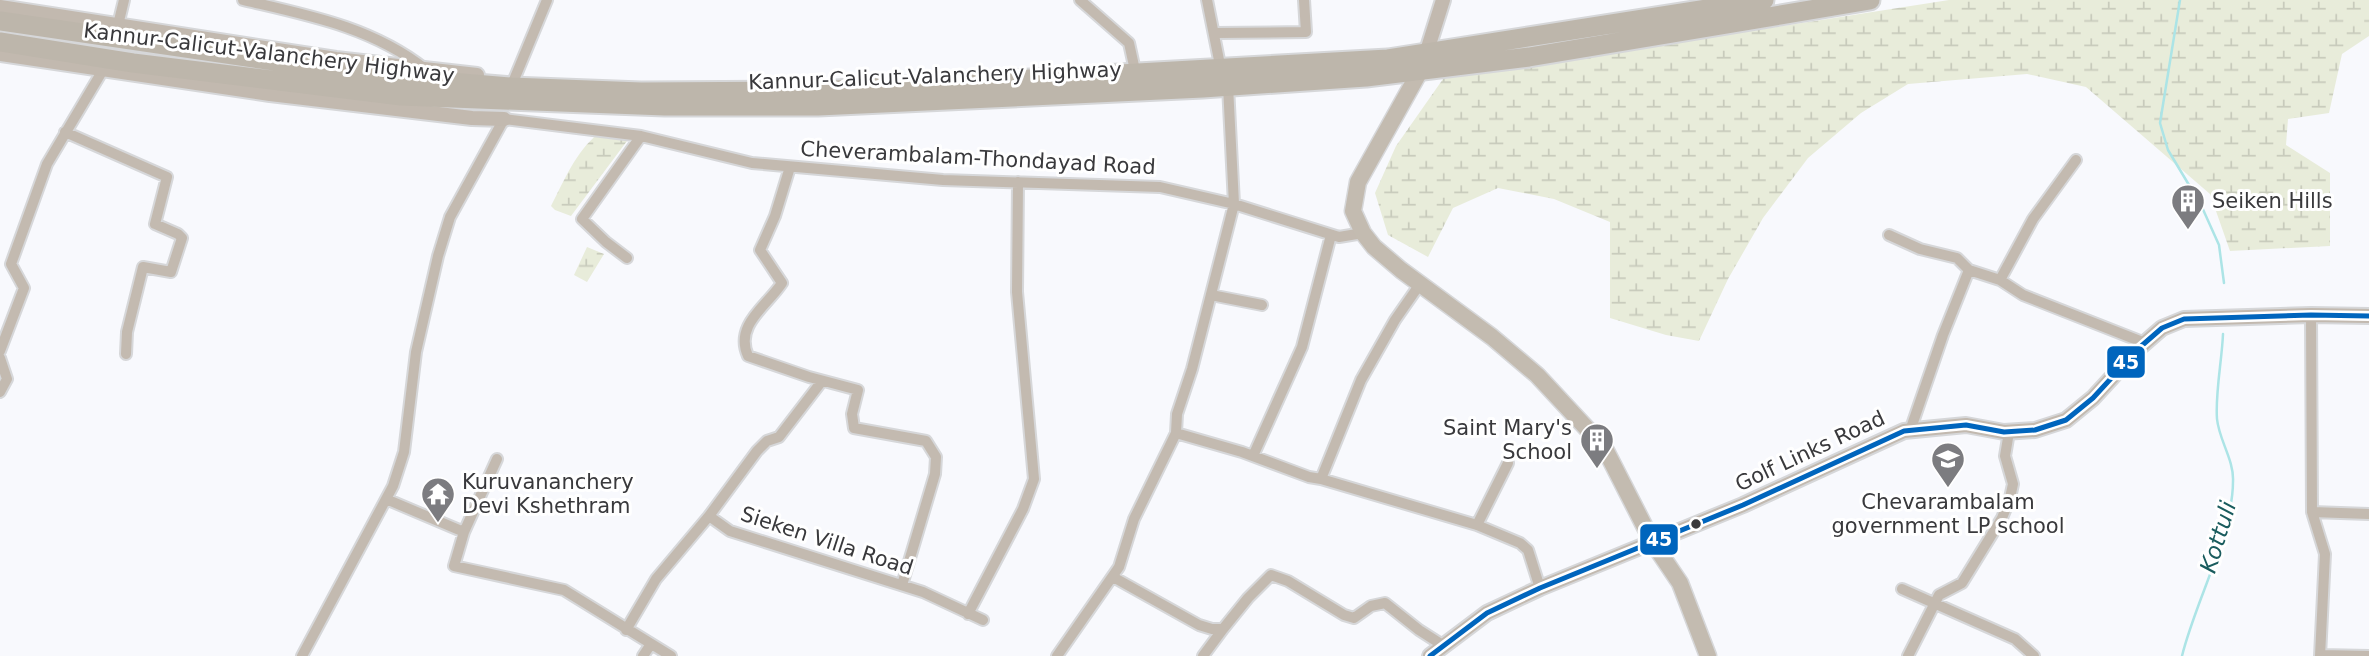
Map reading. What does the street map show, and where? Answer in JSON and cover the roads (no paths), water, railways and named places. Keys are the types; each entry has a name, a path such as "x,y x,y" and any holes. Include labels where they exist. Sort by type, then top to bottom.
{"highway":[{"name":"Kannur-Calicut-Valanchery Highway","path":"1423,62 1765,0"},
{"name":"Kannur-Calicut-Valanchery Highway","path":"0,42 230,82 401,96 665,106 818,107 1224,78 1388,59 1423,62 1529,57 1870,0"},
{"name":"Kannur-Calicut-Valanchery Highway","path":"0,21 235,49 369,75 511,87 666,93 818,91 1136,75 1224,78"},
{"path":"230,82 235,49"}],"main road":[{"path":"1423,62 1358,181 1353,211 1363,233 1374,247 1537,375 1604,447 1654,543 1680,583 1705,654"}],"street":[{"path":"118,26 124,0"},
{"path":"247,0 313,16 359,32 407,55 425,69"},
{"path":"0,7 235,49 492,77 511,87 547,0"},
{"path":"1057,656 1119,567 1134,519 1176,433 1177,414 1192,369 1234,205 1224,78 1207,0"},
{"path":"1216,33 1306,32 1304,0"},
{"path":"1423,62 1443,0"},
{"path":"1086,3 1129,43 1136,75"},
{"path":"0,54 103,70 230,82 472,118 504,119 450,217 446,230 416,352 404,452 393,486 302,656"},
{"path":"0,351 24,288 11,264 47,164 103,70"},
{"name":"Cheverambalam-Thondayad Road","path":"504,119 641,135 752,163 790,167 943,180 1160,187 1234,205 1339,237 1363,233"},
{"path":"65,132 167,177 155,223 182,238 171,272 143,267 127,332 126,354"},
{"path":"627,258 582,219 641,135"},
{"path":"2000,280 2033,219 2076,160"},
{"path":"790,167 775,216 760,250 782,283 748,325 743,338 745,349 748,356 858,390 852,414 854,428 926,442 936,457 936,474 902,585"},
{"path":"968,614 1023,509 1034,479 1017,292 1018,182"},
{"path":"1253,456 1302,347 1331,235"},
{"path":"1889,235 1920,249 1957,258 1969,270 2000,280 2023,295 2144,343"},
{"path":"1912,428 1943,335 1969,270"},
{"path":"1321,479 1361,380 1395,320 1420,284"},
{"path":"1211,295 1262,305"},
{"path":"2311,315 2312,512 2325,554 2320,655 2369,656"},
{"name":"Golf Links Road","path":"1430,656 1487,613 1540,588 1743,505 1912,428 1966,425 2009,432 2035,430 2066,420 2093,398 2144,343 2162,328 2184,319 2369,316"},
{"path":"0,358 7,379 0,392"},
{"name":"Sieken Villa Road","path":"822,381 779,437 767,441 757,451 737,482 709,516 730,531 929,594 983,620"},
{"path":"1908,656 1939,594 1962,583 2002,517 2013,484 2005,456 2009,432"},
{"path":"1176,433 1253,456 1309,477 1478,525 1520,543 1528,550 1540,588"},
{"path":"497,459 464,532 454,566 564,590 671,656"},
{"path":"1478,525 1508,463"},
{"path":"386,499 464,532"},
{"path":"2312,512 2369,514"},
{"path":"626,630 656,579 709,516"},
{"path":"1203,656 1248,598 1271,575 1288,581 1344,615 1354,618 1371,606 1385,603 1419,631 1444,646"},
{"path":"1113,577 1199,625 1223,629"},
{"path":"1902,589 2015,639 2034,656"},
{"path":"643,656 651,644"}],"waterway":[{"name":"Kottuli","path":"2180,0 2160,123 2168,150 2201,205 2219,245 2224,283"},
{"name":"Kottuli","path":"2182,656 2220,545 2231,502 2233,473 2217,419 2223,334"}],"place":[{"name":"Seiken Hills","path":"2188,231"},
{"name":"Saint Mary's School","path":"1597,470"},
{"name":"Chevarambalam government LP school","path":"1948,489"},
{"name":"Kuruvananchery Devi Kshethram","path":"438,524"}]}
